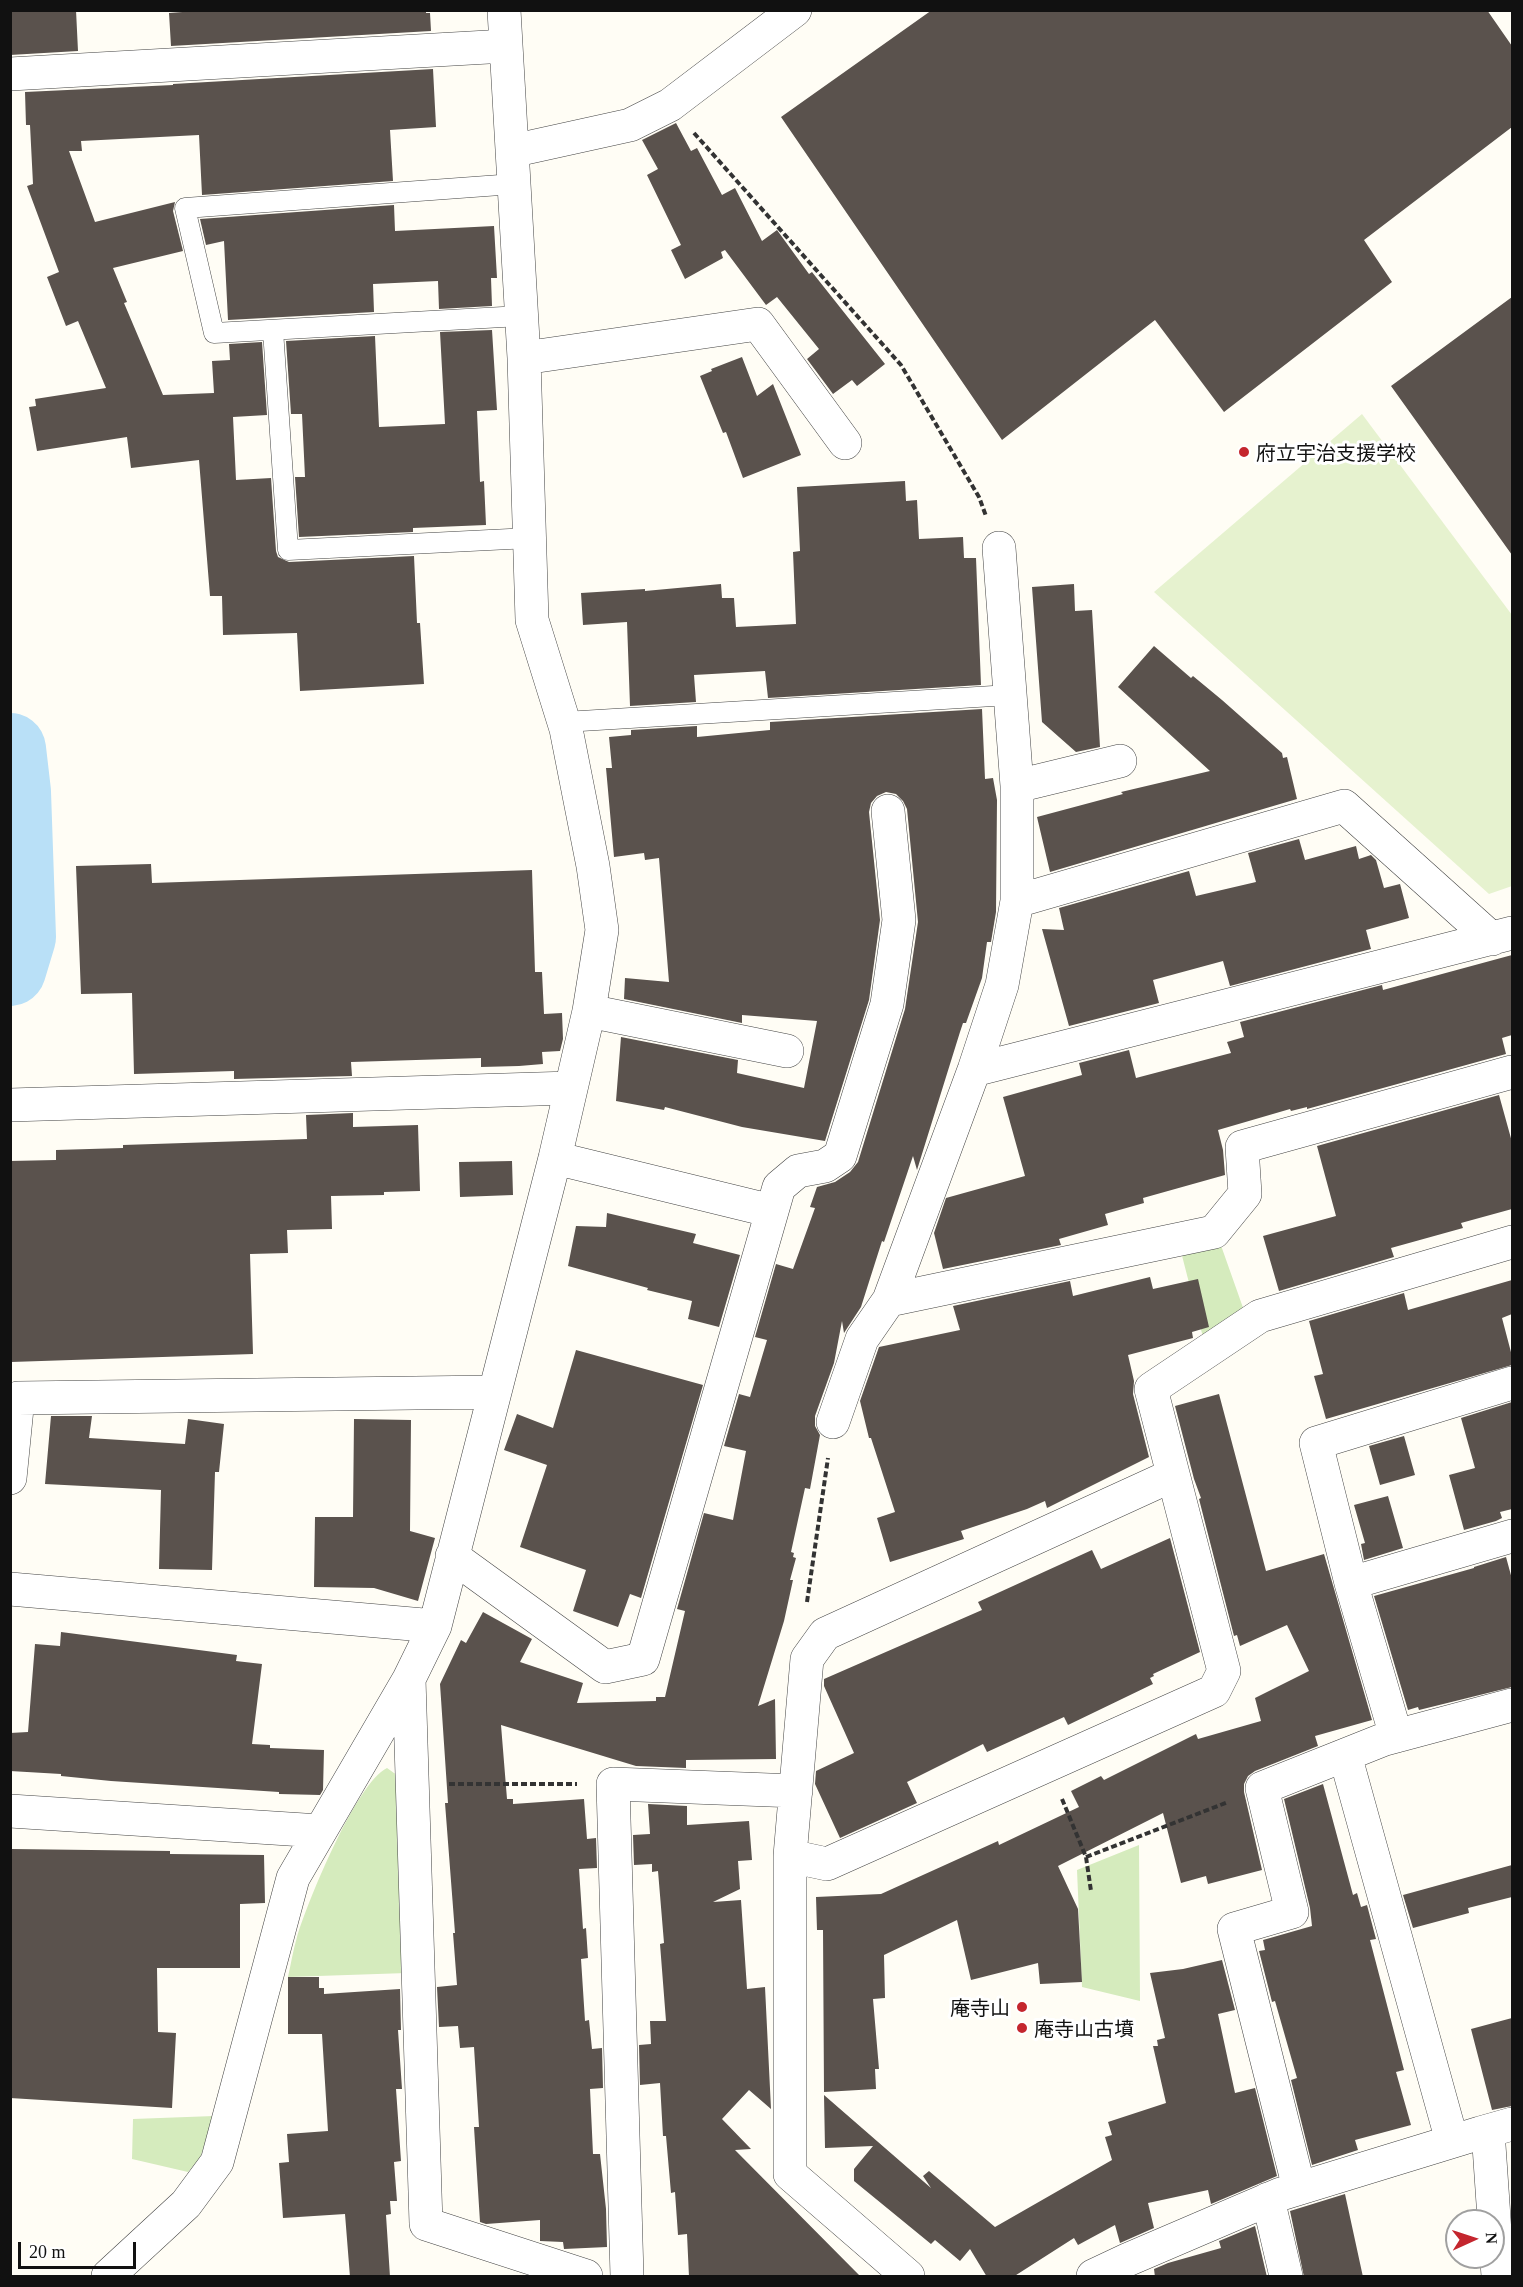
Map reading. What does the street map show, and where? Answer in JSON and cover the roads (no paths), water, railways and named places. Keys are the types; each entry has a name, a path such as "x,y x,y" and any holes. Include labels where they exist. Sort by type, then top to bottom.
{"street":[{"path":"108,2277 186,2204 217,2162 293,1878 409,1678 435,1626 555,1158 589,1011 602,930 593,866 564,722 532,620 524,358 504,10"},
{"path":"512,152 630,125 669,105 795,10"},
{"path":"10,74 506,46"},
{"path":"524,358 758,324 845,443"},
{"path":"833,1422 862,1340 889,1300 974,1070 1002,985 1017,901 1017,786 999,548"},
{"path":"1017,786 1120,761"},
{"path":"1017,901 1344,806 1502,936"},
{"path":"452,1556 605,1667 643,1659 779,1188 798,1171 825,1166 840,1156 887,1004 899,920 888,811"},
{"path":"974,1070 1502,936"},
{"path":"589,1011 787,1051"},
{"path":"889,1300 1214,1232 1245,1194 1242,1147 1512,1072"},
{"path":"10,1105 571,1088"},
{"path":"555,1158 772,1211"},
{"path":"790,1856 827,1864 1214,1691 1224,1671 1151,1389 1260,1316 1512,1242"},
{"path":"1396,1736 1351,1583 1316,1443 1512,1383"},
{"path":"10,1478 18,1398 494,1392"},
{"path":"908,2277 790,2174 790,1856 807,1659 825,1634 1173,1474"},
{"path":"1351,1583 1512,1536"},
{"path":"10,1589 435,1626"},
{"path":"409,1678 426,2224 586,2277"},
{"path":"1299,2188 1234,1929 1292,1912 1262,1788 1396,1736 1512,1705"},
{"path":"1346,1755 1452,2141"},
{"path":"627,2277 613,1784 796,1791"},
{"path":"10,1811 321,1831"},
{"path":"1093,2277 1129,2268 1268,2199 1500,2128 1498,2277"},
{"path":"1268,2199 1286,2277"}],"lane":[{"path":"514,184 185,208 214,333 521,316"},
{"path":"273,330 288,550 530,538"},
{"path":"564,722 1010,695"}],"waterway":[{"path":"10,749 15,792 20,937 10,970"}],"place":[{"name":"府立宇治支援学校","path":"1244,452"},
{"name":"庵寺山","path":"1022,2007"},
{"name":"庵寺山古墳","path":"1022,2028"}]}
